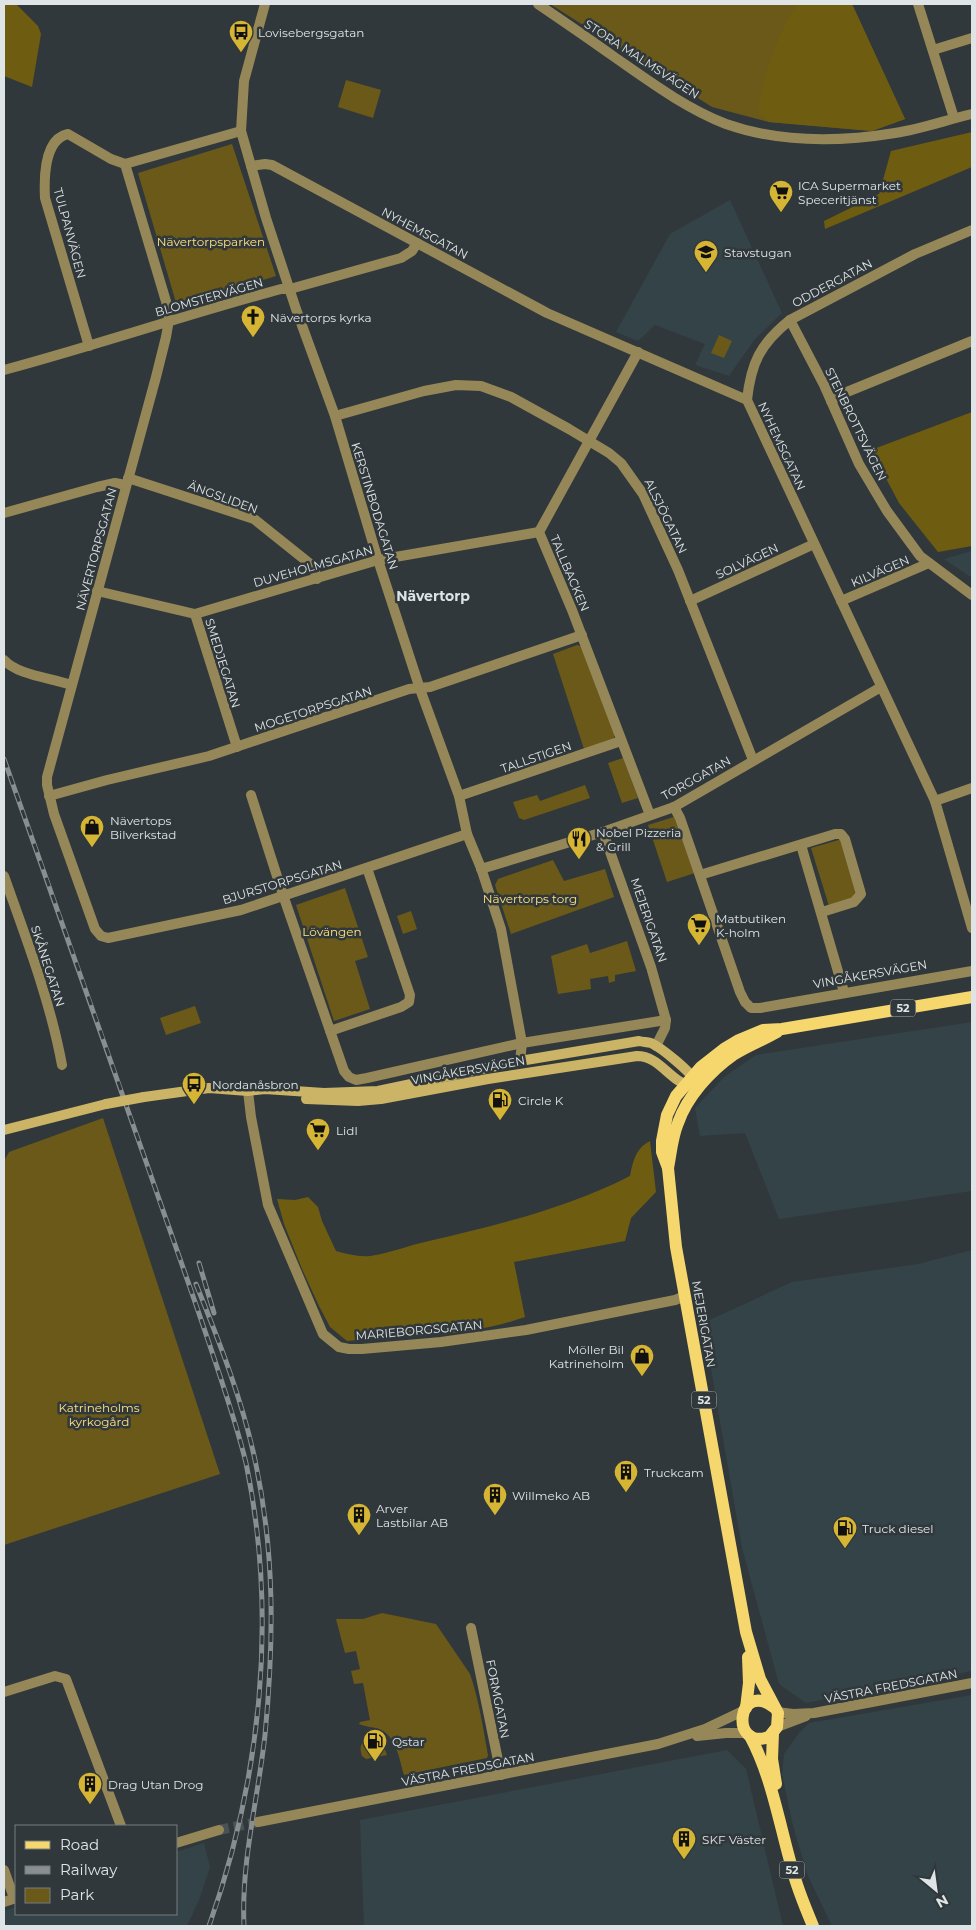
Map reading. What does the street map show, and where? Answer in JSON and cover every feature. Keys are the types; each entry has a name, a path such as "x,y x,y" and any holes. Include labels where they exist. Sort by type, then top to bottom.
{"main road":[{"name":"52","path":"688,1080 713,1056 739,1040 764,1030 782,1029 972,997"},
{"name":"52","path":"699,1088 732,1056 782,1029"},
{"name":"VINGÅKERSVÄGEN","path":"4,1130 144,1096 209,1088 344,1094 378,1091 520,1061 639,1042 648,1042 656,1046"},
{"path":"688,1080 656,1046 648,1058 699,1088"},
{"name":"VINGÅKERSVÄGEN","path":"248,1091 265,1096 358,1102 623,1058 642,1056 648,1058"},
{"path":"520,1061 520,1075"},
{"name":"MEJERIGATAN","path":"688,1080 672,1103 664,1126 662,1152 668,1168 673,1228 746,1632 760,1679 776,1710"},
{"name":"MEJERIGATAN","path":"668,1168 678,1123 687,1104 699,1088"},
{"name":"VINGÅKERSVÄGEN","path":"4,1134 27,1125"},
{"name":"MEJERIGATAN","path":"745,1709 749,1683 746,1632"},
{"path":"745,1709 758,1701 766,1702 776,1710"},
{"name":"52","path":"745,1709 742,1720 760,1756 778,1811 792,1869 813,1926"},
{"name":"52","path":"776,1710 778,1719 772,1759 777,1788 778,1811"},
{"path":"748,1734 759,1739 766,1738 775,1730"}],"street":[{"name":"KERSTINBODAGATAN","path":"265,4 244,81 241,131 250,166 334,416 378,560 420,689 458,796 467,834 481,869 505,944 522,1043"},
{"name":"STORA MALMSVÄGEN","path":"538,4 676,99 726,124 744,129 795,139 834,139 919,129 972,114"},
{"path":"918,4 954,118"},
{"path":"933,50 972,38"},
{"path":"126,164 241,131"},
{"name":"TULPANVÄGEN","path":"89,346 45,198 44,177 47,160 55,143 61,136 68,134 111,160 126,164"},
{"name":"NÄVERTORPSGATAN","path":"101,936 95,929 46,785 71,684 156,377 169,320 168,308 126,164"},
{"name":"NYHEMSGATAN","path":"250,166 272,165 546,313 747,400 935,801 972,928"},
{"name":"ODDERGATAN","path":"747,400 749,379 755,359 763,345 790,320 915,254 972,230"},
{"name":"BLOMSTERVÄGEN","path":"4,370 89,346 169,320 407,256 417,243"},
{"name":"STENBROTTSVÄGEN","path":"790,320 831,401 859,464 904,536 920,556 972,595"},
{"path":"831,401 842,394 972,341"},
{"name":"TALLBACKEN","path":"638,352 539,532 582,635 650,815"},
{"name":"ALSJÖGATAN","path":"334,416 424,391 456,384 475,385 495,390 511,398 590,442 621,463 636,481 650,510 690,601 753,760"},
{"name":"ÄNGSLIDEN","path":"4,514 97,487 127,481 254,519 309,563 314,568 318,579"},
{"name":"DUVEHOLMSGATAN","path":"97,591 195,614 378,560 539,532"},
{"name":"SOLVÄGEN","path":"690,601 814,544"},
{"name":"KILVÄGEN","path":"841,601 929,563"},
{"name":"SMEDJEGATAN","path":"195,614 237,747"},
{"name":"MOGETORPSGATAN","path":"49,796 209,756 409,689 430,687 582,635"},
{"path":"4,660 9,666 19,670 71,684"},
{"name":"TORGGATAN","path":"481,869 603,832 674,807 881,687"},
{"name":"TALLSTIGEN","path":"458,796 622,741"},
{"path":"935,801 972,788"},
{"path":"251,795 330,1031 401,1007 409,1002 410,995 366,868"},
{"path":"674,807 680,818 700,875 835,834 841,834 845,839 861,894 854,902 822,912"},
{"name":"MEJERIGATAN","path":"603,832 651,967 666,1020"},
{"name":"BJURSTORPSGATAN","path":"101,936 108,938 241,910 467,834"},
{"path":"801,845 844,992"},
{"name":"VINGÅKERSVÄGEN","path":"700,875 745,1002 751,1008 972,971"},
{"name":"SKÅNEGATAN","path":"4,876 56,1032 62,1065"},
{"path":"656,1046 666,1028 666,1020"},
{"name":"VINGÅKERSVÄGEN","path":"330,1031 344,1071 349,1077 356,1080 522,1043 666,1020"},
{"name":"VINGÅKERSVÄGEN","path":"520,1061 522,1043"},
{"name":"MARIEBORGSGATAN","path":"248,1091 251,1117 268,1205 323,1334 339,1346 362,1349 491,1336 652,1305 685,1296"},
{"name":"FORMGATAN","path":"471,1628 500,1775"},
{"path":"4,1692 45,1678 55,1676 66,1679 71,1688 121,1825"},
{"name":"VÄSTRA FREDSGATAN","path":"776,1710 793,1714 814,1713 972,1683"},
{"name":"VÄSTRA FREDSGATAN","path":"681,1738 705,1729 745,1709"},
{"name":"VÄSTRA FREDSGATAN","path":"775,1730 814,1713"},
{"name":"VÄSTRA FREDSGATAN","path":"258,1822 610,1754 681,1738 726,1733 748,1734"},
{"path":"178,1842 219,1830"},
{"path":"4,1870 11,1899"}],"shaded area":[{"path":"4,4 16,4 38,26 41,34 32,87 4,76"},
{"path":"797,4 852,4 905,119 872,131 769,122 758,112 763,85 777,41"},
{"path":"972,132 972,167 825,229 824,221 879,194 891,151"},
{"name":"Stavstugan","path":"730,200 782,313 755,339 729,376 695,365 705,344 655,325 638,341 616,332 670,234"},
{"path":"972,412 972,546 938,552 899,503 871,450"},
{"path":"972,551 972,578 944,559"},
{"path":"972,1022 972,1191 779,1219 745,1133 700,1136 695,1108 724,1077 756,1055"},
{"path":"650,1141 656,1192 631,1218 625,1241 514,1262 525,1317 504,1324 460,1332 347,1341 330,1327 319,1306 284,1224 277,1199 295,1200 308,1197 318,1207 322,1221 336,1251 357,1256 370,1256 481,1229 582,1197 630,1176 638,1151"},
{"path":"972,1250 972,1671 806,1703 779,1684 742,1548 703,1323 792,1282 918,1264"},
{"path":"972,1695 972,1926 832,1926 808,1876 793,1826 782,1774 784,1754 799,1733 809,1723"},
{"path":"727,1750 746,1769 783,1926 364,1926 360,1820"},
{"path":"204,1843 210,1867 199,1900 187,1926 4,1926 4,1911 15,1907 15,1915 178,1915 178,1851"}],"green space":[{"path":"550,4 852,4 905,119 872,131 769,122 712,107"},
{"path":"346,80 381,90 373,118 338,107"},
{"name":"Nävertorpsparken","path":"232,144 276,276 177,306 138,173"},
{"path":"719,335 732,341 724,358 711,353"},
{"path":"577,645 583,647 615,734 613,740 584,749 553,654"},
{"path":"623,758 638,798 622,803 608,763"},
{"path":"585,785 590,798 524,820 519,818 513,802 537,795 540,801"},
{"path":"677,816 695,873 667,882 648,825"},
{"path":"842,839 859,897 829,906 811,848"},
{"name":"Nävertorps torg","path":"553,860 564,881 605,869 614,897 511,934 495,885 498,879"},
{"name":"Lövängen","path":"345,888 368,957 355,961 370,1009 334,1021 296,905"},
{"path":"411,911 417,929 403,934 397,916"},
{"path":"627,941 636,971 615,975 615,981 609,983 608,976 590,979 591,989 558,994 551,956 587,944 590,953"},
{"path":"195,1006 201,1023 166,1035 160,1018"},
{"name":"Katrineholms kyrkogård","path":"103,1118 220,1474 4,1545 4,1161 9,1152"},
{"path":"382,1613 436,1624 470,1674 476,1694 487,1758 404,1775 394,1742 390,1737 379,1729 359,1724 360,1722 370,1720 363,1683 354,1684 351,1671 360,1669 356,1651 345,1653 336,1619 363,1619"},
{"path":"371,1738 381,1744 387,1755 366,1759 362,1756 361,1745"}],"tunnel":[{"path":"219,1830 258,1822"}],"railway":[{"path":"4,759 200,1316 246,1463 256,1521 261,1580 262,1638 259,1697 252,1756 241,1813 227,1870 209,1926"},
{"path":"199,1263 214,1313"},
{"path":"196,1284 229,1370 250,1437 262,1495 269,1563 271,1631 268,1700 262,1759 247,1854 244,1926"}],"place":[{"name":"Lovisebergsgatan","path":"241,53"},
{"name":"ICA Supermarket Speceritjänst","path":"781,213"},
{"name":"Stavstugan","path":"706,273"},
{"name":"Nävertorps kyrka","path":"253,338"},
{"name":"Nävertops Bilverkstad","path":"92,848"},
{"name":"Nobel Pizzeria & Grill","path":"579,860"},
{"name":"Matbutiken K-holm","path":"699,946"},
{"name":"Nordanåsbron","path":"194,1105"},
{"name":"Circle K","path":"500,1121"},
{"name":"Lidl","path":"318,1151"},
{"name":"Möller Bil Katrineholm","path":"642,1377"},
{"name":"Truckcam","path":"626,1493"},
{"name":"Willmeko AB","path":"495,1516"},
{"name":"Arver Lastbilar AB","path":"359,1536"},
{"name":"Truck diesel","path":"845,1549"},
{"name":"Qstar","path":"375,1762"},
{"name":"Drag Utan Drog","path":"90,1805"},
{"name":"SKF Väster","path":"684,1860"}],"district":[{"name":"Nävertorp","path":"433,596"}]}
